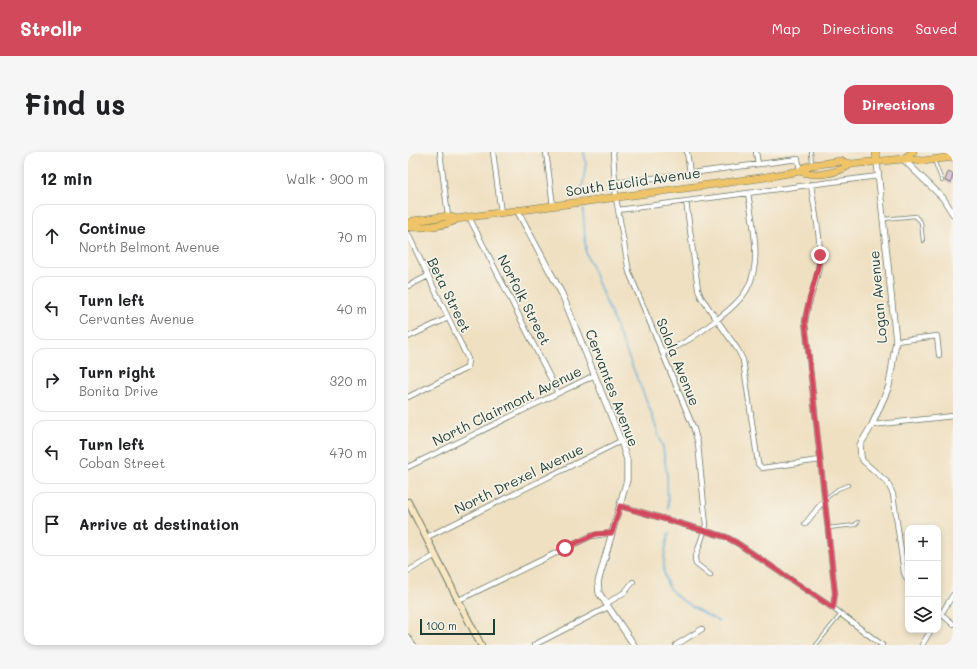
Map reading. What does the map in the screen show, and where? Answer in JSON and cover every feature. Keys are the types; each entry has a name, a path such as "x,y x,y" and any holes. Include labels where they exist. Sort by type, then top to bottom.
{"main road":[{"name":"Logan Avenue","path":"876,152 877,162"},
{"path":"896,152 903,159"},
{"name":"South Euclid Avenue","path":"903,159 913,152"},
{"name":"South Euclid Avenue","path":"408,226 416,228 453,222 457,219 517,210 760,178 800,171 805,167 812,165 841,161 851,164 903,159 923,161 953,157"},
{"name":"South Euclid Avenue","path":"800,171 809,175 843,170 851,164"},
{"path":"408,226 412,222 448,216 457,219"},
{"path":"408,502 481,645"}],"street":[{"path":"440,152 448,216"},
{"path":"493,152 501,213"},
{"path":"546,152 553,206"},
{"name":"Solola Avenue","path":"613,152 616,198 629,272 695,434 706,525 705,532 695,559 696,564 710,575"},
{"path":"687,152 690,173"},
{"path":"756,152 758,164"},
{"path":"615,183 798,159 800,171"},
{"path":"903,159 944,198 953,214"},
{"name":"Logan Avenue","path":"861,456 860,445 872,425 889,386 896,341 877,162"},
{"path":"618,210 878,176"},
{"path":"810,184 820,255 817,275 806,308 805,322 835,593 833,608"},
{"path":"663,353 685,343 716,320 739,300 750,281 754,266 755,243 748,193"},
{"path":"686,201 698,289 707,308 738,350 743,360 758,464 762,468 820,460"},
{"name":"Cervantes Avenue","path":"517,210 562,294 621,441 627,460 628,471 620,506 598,582 599,593 634,645"},
{"name":"Norfolk Street","path":"469,217 558,393"},
{"name":"Beta Street","path":"408,234 468,359 467,368 408,397"},
{"path":"408,286 428,276"},
{"path":"408,337 448,318"},
{"path":"896,341 937,336 939,355"},
{"name":"North Clairmont Avenue","path":"408,467 595,375"},
{"path":"872,425 953,416"},
{"name":"North Drexel Avenue","path":"427,537 621,441"},
{"path":"861,456 863,461 887,482 894,494 905,574"},
{"path":"805,524 825,499"},
{"path":"620,506 726,537 833,608 882,645"},
{"path":"459,600 591,536 612,533"},
{"path":"408,571 436,555"},
{"path":"534,645 607,605 626,592 633,582"},
{"path":"941,612 953,594"},
{"path":"941,614 953,624"},
{"path":"676,645 702,629"},
{"path":"922,645 929,633"},
{"path":"409,639 413,645"}],"lane":[{"path":"810,152 812,165"},
{"path":"934,159 942,181"},
{"path":"883,219 915,216 921,222 923,241"},
{"path":"825,499 838,489 848,486"},
{"path":"828,528 855,525 858,522"},
{"path":"816,645 841,614"}],"building":[{"path":"948,172 953,174 951,183 945,181"}],"waterway":[{"path":"582,190 586,163 584,152"},
{"path":"583,210 586,253 651,412 663,448 667,474 668,509"},
{"path":"669,533 665,552 664,568 670,589 688,604 718,621"}],"route":[{"path":"565,548 596,534 612,533 620,506 726,537 833,608 835,593 805,322 806,308 817,275 820,255"}]}
